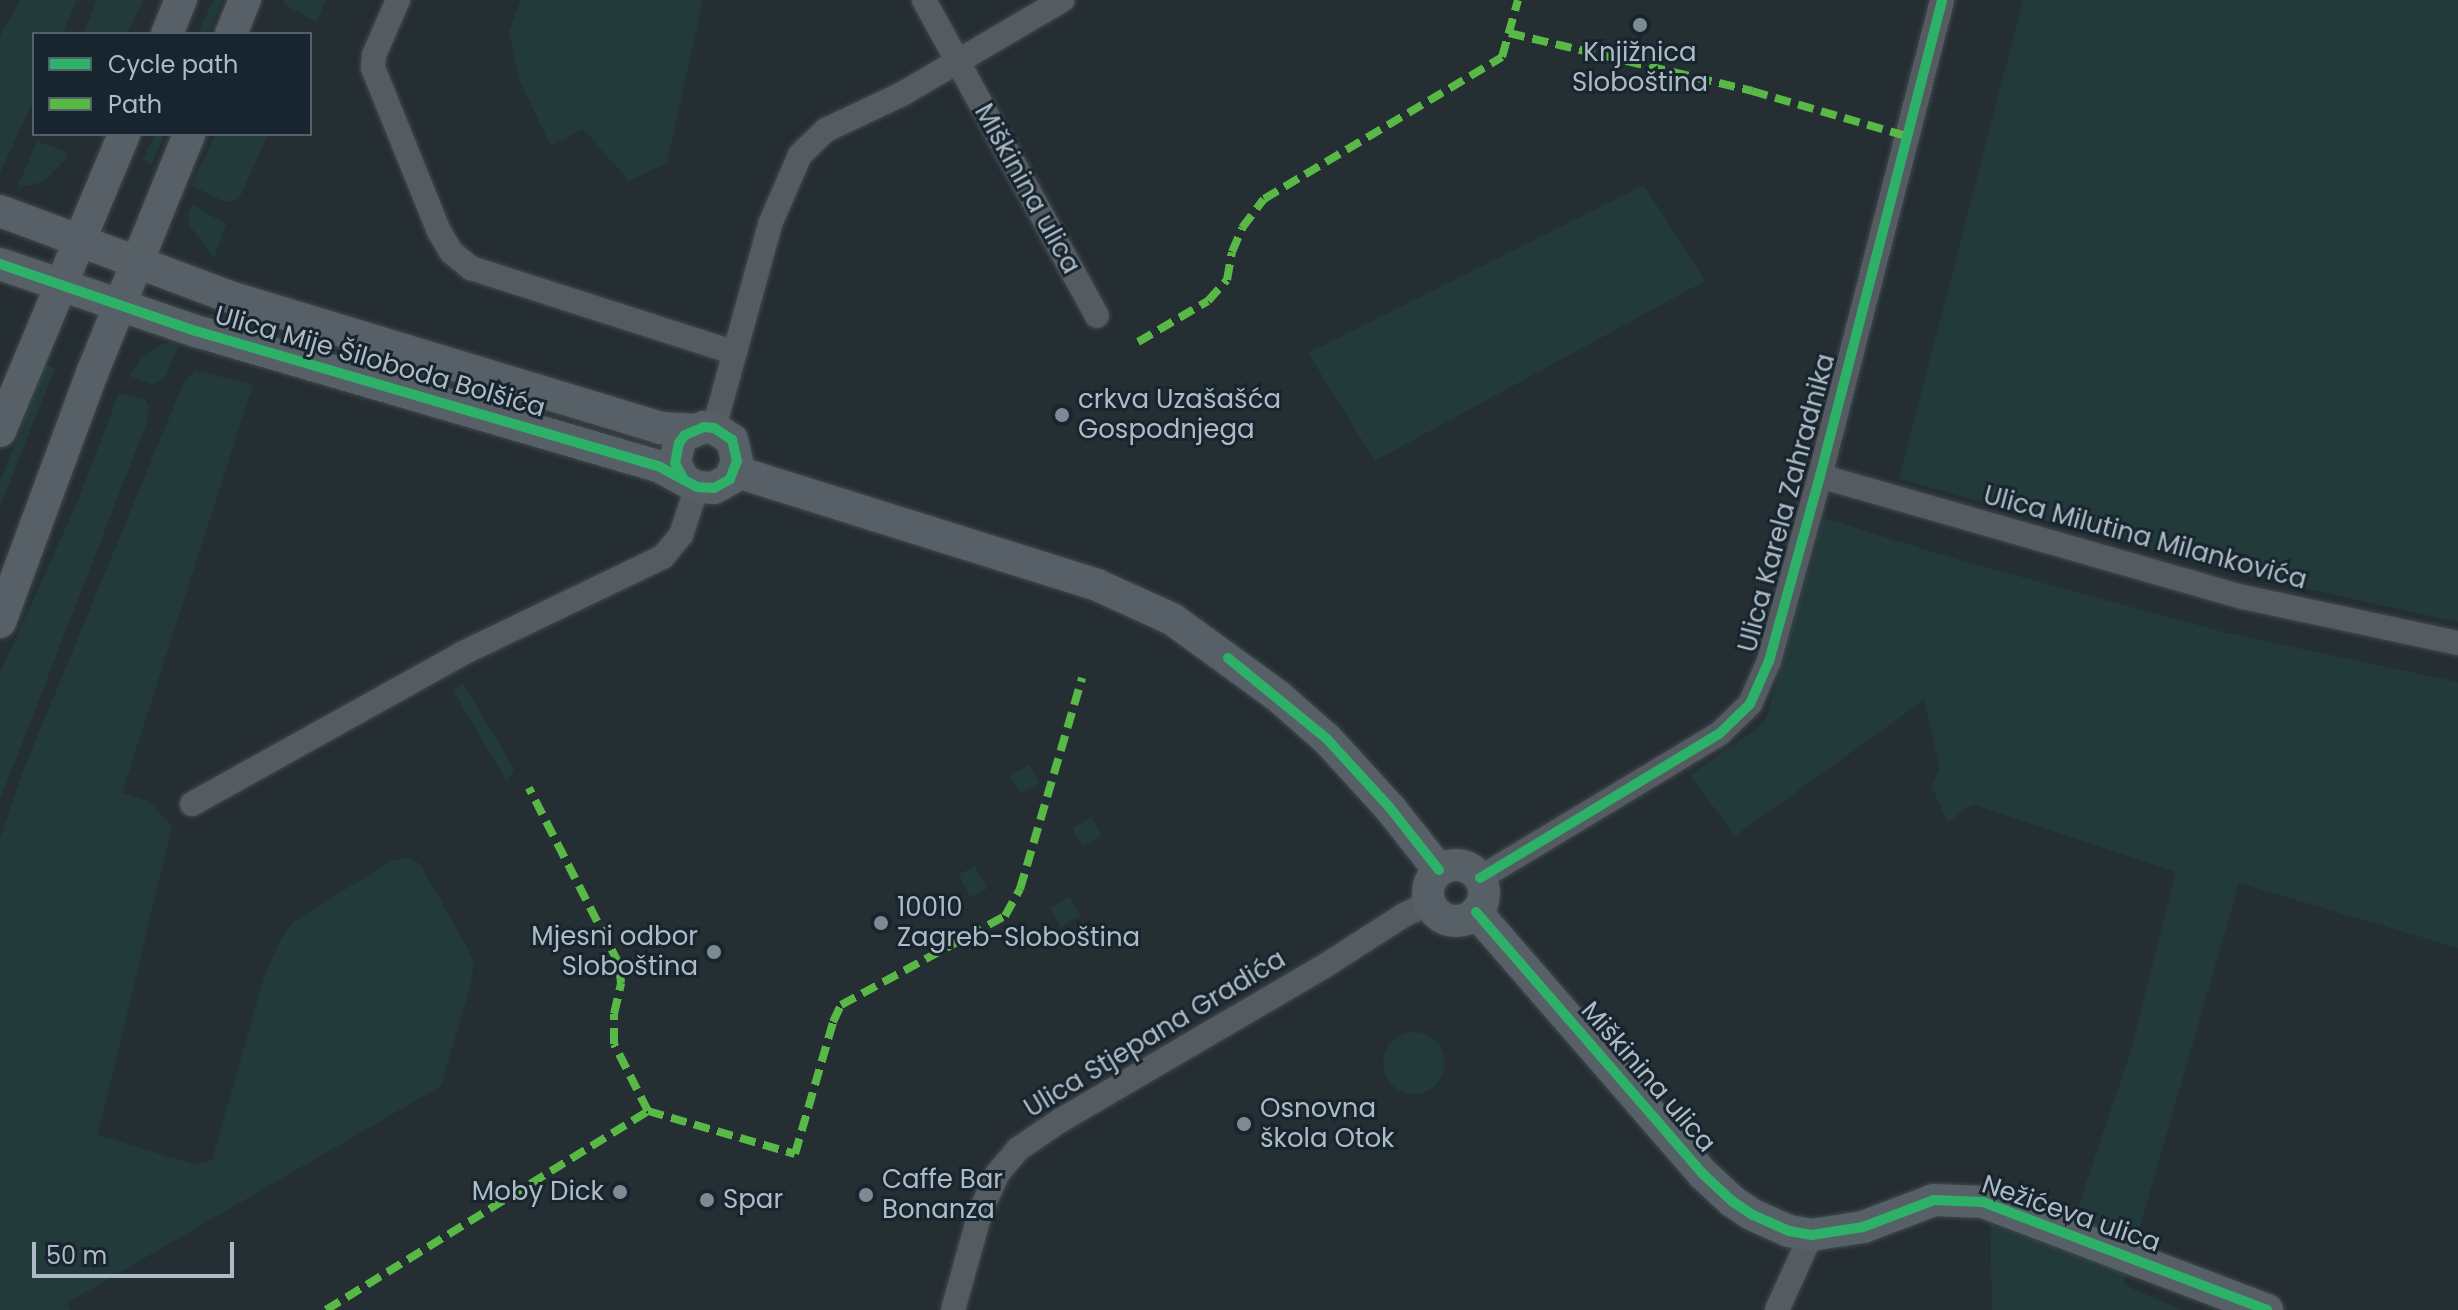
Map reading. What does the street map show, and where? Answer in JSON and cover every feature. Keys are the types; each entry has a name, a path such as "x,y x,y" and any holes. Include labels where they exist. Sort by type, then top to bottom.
{"street":[{"path":"168,32 181,0"},
{"path":"232,32 245,0"},
{"path":"398,0 374,55 373,68 439,231 451,252 471,268 735,353"},
{"name":"Miškinina ulica","path":"924,0 1097,316"},
{"path":"704,429 732,440 737,461 730,479 714,488 690,484 675,463 676,452 679,443 704,429 735,353 770,224 800,155 826,130 902,94 1062,0"},
{"name":"Ulica Karela Zahradnika","path":"1480,878 1719,734 1750,704 1769,661 1820,476 1942,0"},
{"path":"0,431 63,287 123,136"},
{"path":"0,622 119,306 188,136"},
{"name":"Ulica Mije Šiloboda Bolšića","path":"0,211 230,297 660,428 704,429"},
{"name":"Ulica Mije Šiloboda Bolšića","path":"0,264 119,306 649,463 690,484"},
{"path":"734,471 1097,585 1164,614 1228,658 1327,739 1390,808 1439,870"},
{"name":"Ulica Milutina Milankovića","path":"1820,476 2243,597 2458,643"},
{"path":"192,804 461,654 663,557 681,535 690,484"},
{"path":"1447,866 1466,866 1480,878 1484,896 1476,912 1469,918 1451,920 1435,911 1430,903 1429,885 1439,870 1447,866"},
{"name":"Ulica Stjepana Gradića","path":"953,1310 981,1210 998,1173 1018,1149 1061,1120 1313,973 1404,915 1430,903"},
{"name":"Miškinina ulica","path":"1476,912 1703,1174 1732,1201 1789,1231 1811,1235"},
{"name":"Nežićeva ulica","path":"1811,1235 1863,1227 1934,1200 1983,1202 2267,1310"},
{"path":"1777,1310 1811,1235"}],"green space":[{"path":"20,0 77,0 63,32 32,32 32,103 0,173 0,36"},
{"path":"97,0 143,0 128,32 84,32"},
{"path":"213,0 223,0 209,32 199,32"},
{"path":"284,0 326,0 316,22 284,4"},
{"path":"521,0 703,0 667,163 629,181 583,129 551,146 519,80 509,31"},
{"path":"2023,0 2458,0 2458,622 2261,579 2237,572 2223,559 2177,544 2155,551 1899,479"},
{"path":"154,136 164,136 151,165 143,160"},
{"path":"215,136 267,136 240,197 235,201 223,201 191,185"},
{"path":"37,141 67,152 67,158 43,182 17,188"},
{"path":"1644,185 1705,281 1375,461 1308,353"},
{"path":"193,205 226,224 214,259 190,226 187,215"},
{"path":"210,313 422,377 491,385 647,440 491,397 430,388 208,319"},
{"path":"172,342 179,345 164,380 152,384 130,376 143,357 159,345"},
{"path":"46,365 55,368 0,507 0,481"},
{"path":"195,370 253,385 122,793 149,801 172,826 98,1135 196,1165 212,1160 263,981 280,940 293,922 391,861 409,857 420,864 474,963 471,983 441,1086 67,1303 70,1310 0,1310 0,838 23,771 183,384"},
{"path":"119,393 145,400 149,407 147,422 0,800 0,673 77,503"},
{"path":"1824,518 1959,560 2223,632 2458,682 2458,948 2239,883 2135,1244 2073,1222 2131,1050 2176,872 1973,804 1948,822 1931,786 1940,769 1924,700 1735,836 1690,775 1765,722"},
{"path":"463,683 514,769 507,782 453,690"},
{"path":"1029,765 1039,783 1020,794 1010,776"},
{"path":"1091,817 1102,835 1082,846 1072,828"},
{"path":"975,866 987,889 970,897 958,875"},
{"path":"1070,897 1080,916 1061,927 1050,908"},
{"path":"1414,1032 1436,1041 1445,1063 1436,1085 1414,1094 1392,1085 1383,1063 1392,1041"},
{"path":"1990,1224 2126,1274 2124,1285 2182,1310 1992,1310"}],"marked path":[{"path":"1138,342 1208,301 1227,280 1232,252 1242,228 1264,199 1502,57 1518,0"},
{"path":"1509,33 1752,91 1906,136"},
{"path":"648,1111 795,1154 833,1022 841,1005 1005,916 1020,889 1082,678"},
{"path":"326,1310 648,1111 614,1044 614,1014 621,983 619,964 529,788"}],"cycle path":[{"path":"1480,878 1719,734 1750,704 1769,661 1820,476 1942,0"},
{"path":"0,264 196,331 660,467 697,487 714,488 730,479 737,461 732,440 714,428 704,427 685,435 679,443 675,463 684,480"},
{"path":"1228,658 1327,739 1390,808 1439,870"},
{"path":"1476,912 1703,1174 1732,1201 1753,1215 1789,1231 1811,1235 1863,1227 1934,1200 1983,1202 2267,1310"}],"place":[{"name":"Knjižnica Sloboština","path":"1640,25"},
{"name":"crkva Uzašašća Gospodnjega","path":"1062,415"},
{"name":"10010 Zagreb-Sloboština","path":"881,923"},
{"name":"Mjesni odbor Sloboština","path":"714,952"},
{"name":"Osnovna škola Otok","path":"1244,1124"},
{"name":"Moby Dick","path":"620,1192"},
{"name":"Caffe Bar Bonanza","path":"866,1195"},
{"name":"Spar","path":"707,1200"}]}
